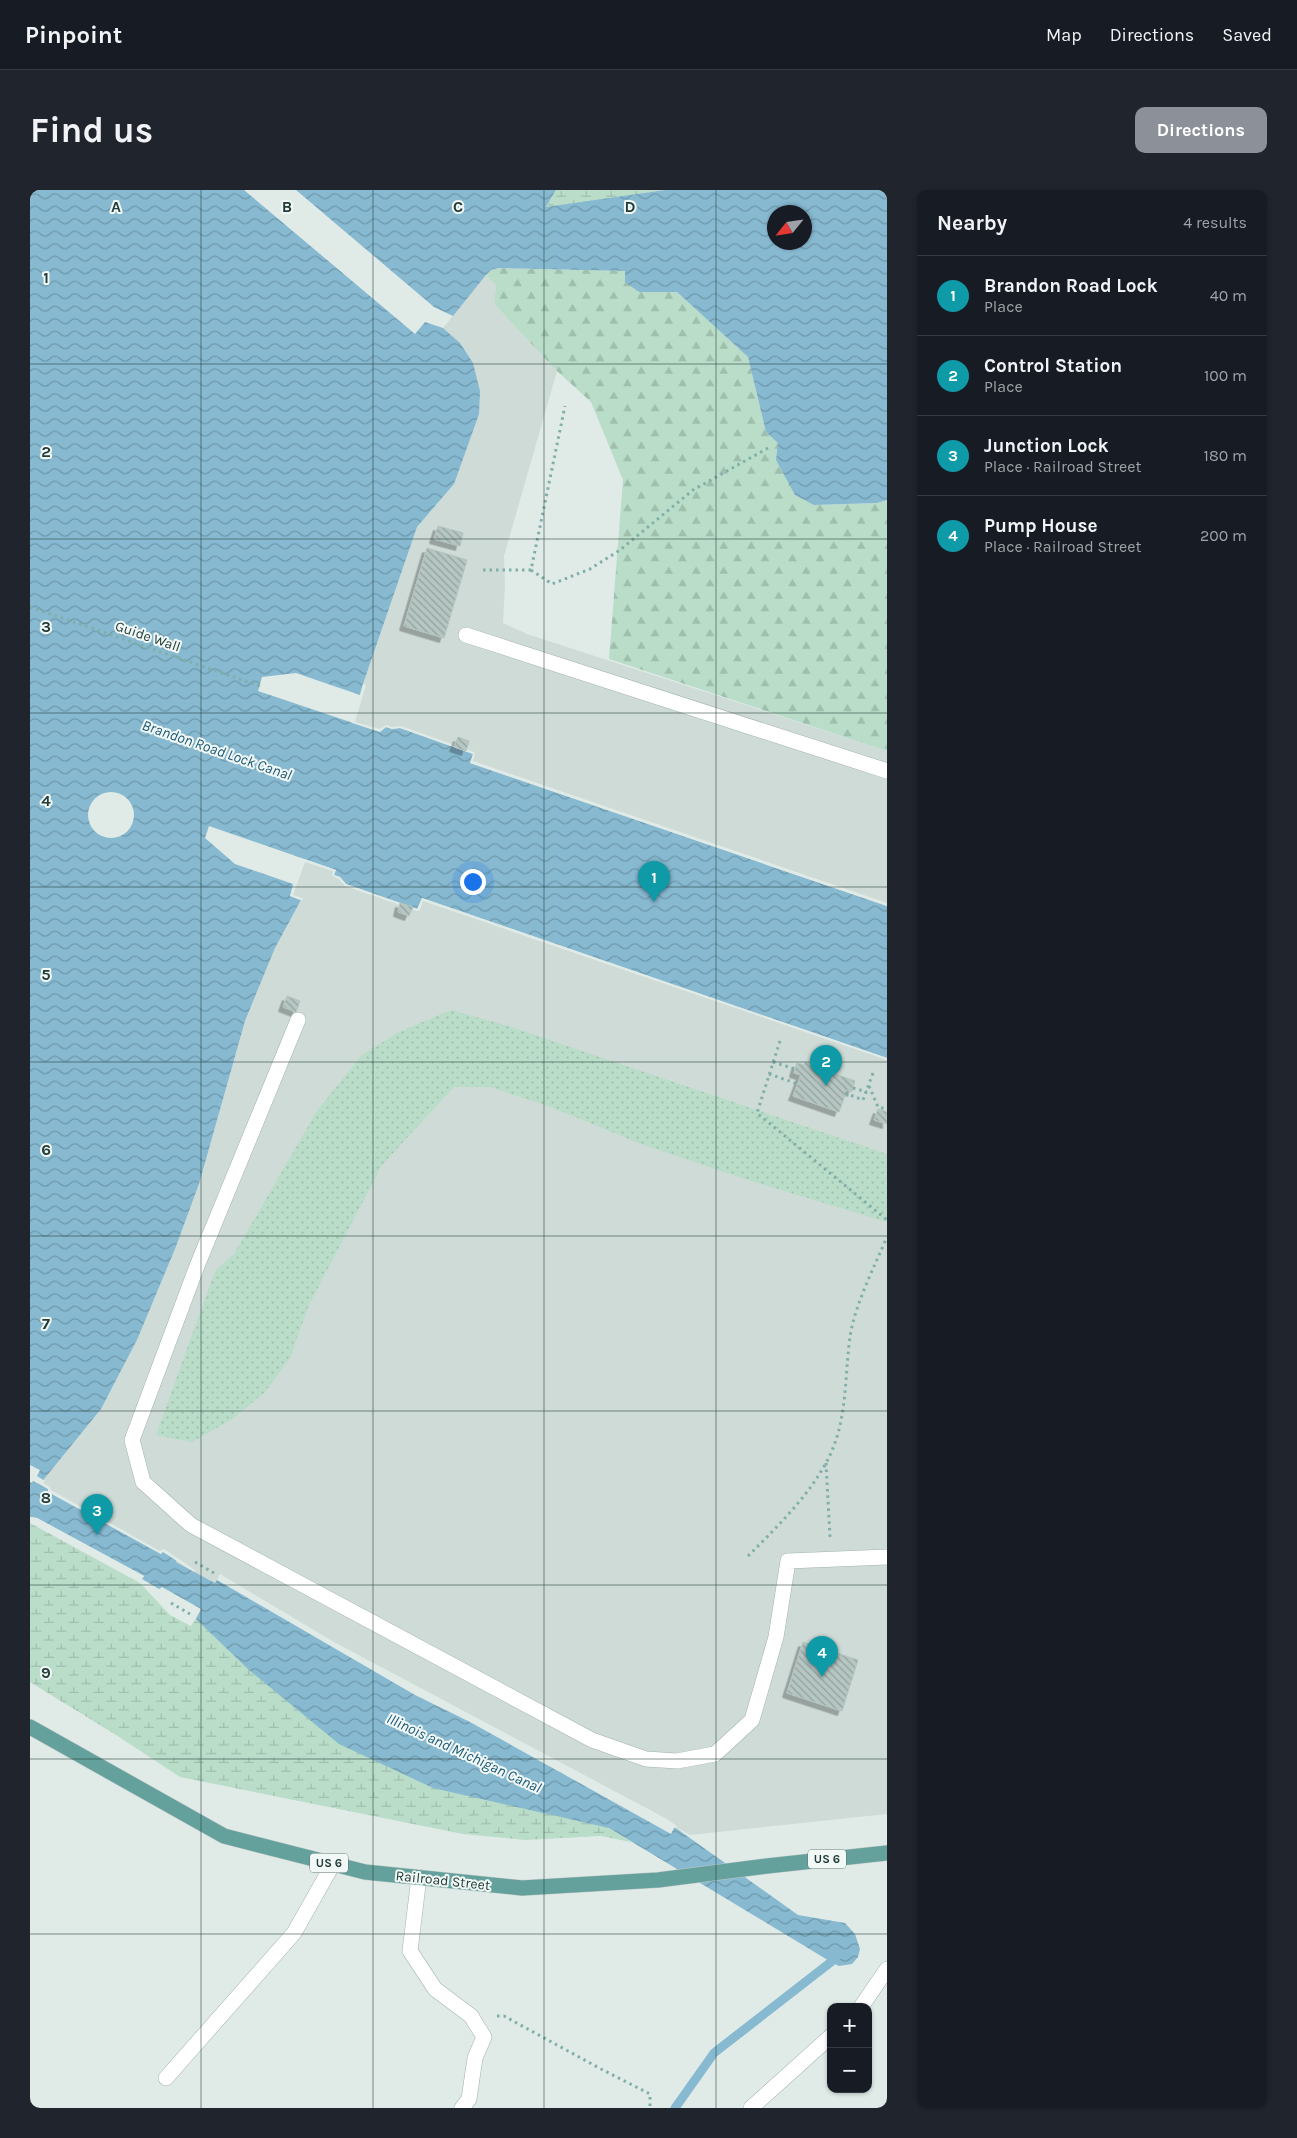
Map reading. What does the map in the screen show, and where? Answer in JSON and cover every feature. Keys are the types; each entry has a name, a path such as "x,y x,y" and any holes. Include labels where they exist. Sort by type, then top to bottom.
{"main road":[{"name":"Railroad Street","path":"30,1727 224,1836 365,1872 522,1888 658,1880 887,1853"}],"street":[{"path":"466,635 887,771"},
{"path":"298,1020 197,1266 132,1440 143,1482 190,1525 592,1740 646,1759 677,1761 715,1754 752,1720 776,1637 788,1561 887,1557"},
{"path":"166,2078 294,1932 332,1864"},
{"path":"420,1878 410,1951 435,1989 471,2016 484,2038 475,2058 469,2099 462,2108"},
{"path":"864,2003 887,1969"},
{"path":"751,2108 827,2040"}],"path":[{"path":"531,570 565,406"},
{"path":"482,570 531,570 552,584 590,569 620,550 693,490 768,448"},
{"name":"Guide Wall","path":"30,608 260,686"},
{"path":"780,1041 757,1113 887,1220"},
{"path":"773,1062 795,1069"},
{"path":"845,1093 864,1100 873,1073"},
{"path":"769,1074 798,1084"},
{"path":"868,1086 878,1106 887,1109"},
{"path":"853,1088 866,1092"},
{"path":"748,1556 795,1507 826,1463 843,1417 850,1335 864,1293 887,1237"},
{"path":"826,1463 831,1560"},
{"path":"195,1562 214,1573"},
{"path":"172,1603 190,1614"},
{"path":"471,2016 504,2016 600,2069 650,2094 650,2108"}],"shaded area":[{"path":"486,275 496,285 494,304 557,371 504,556 503,623 527,634 887,751 887,906 352,723 363,684 417,527 454,484 460,343 443,328"},
{"path":"304,859 336,870 346,884 413,907 422,898 887,1058 887,1814 690,1835 161,1554 48,1492 39,1484 101,1409 137,1340 175,1249 199,1184 245,1021 275,948 301,900 290,896"}],"green space":[{"path":"556,190 665,190 546,208"},
{"path":"498,268 626,271 639,292 677,292 748,357 766,432 779,443 814,505 877,503 887,500 887,751 609,659 623,480 591,402 557,371 494,304 496,285 486,275 491,270"},
{"path":"451,1010 508,1026 887,1154 887,1222 748,1180 641,1144 551,1107 490,1087 454,1087 382,1165 309,1305 290,1358 265,1392 231,1420 192,1442 156,1435 215,1271 234,1254 317,1111 362,1055 399,1032"},
{"path":"30,1523 140,1583 170,1615 191,1626 201,1610 263,1601 631,1842 601,1836 525,1840 463,1834 180,1777 30,1682"}],"water":[{"path":"30,190 244,190 415,334 425,322 443,328 460,343 473,363 480,391 479,414 454,484 417,527 363,684 352,723 380,732 386,727 392,729 400,728 473,754 470,763 887,906 887,1058 422,898 418,909 346,884 340,877 334,875 336,870 304,859 290,896 301,900 275,948 245,1021 199,1184 175,1249 137,1340 101,1409 40,1484 48,1489 49,1492 161,1554 162,1551 177,1560 176,1562 215,1583 219,1577 333,1644 666,1821 798,1915 845,1923 855,1934 860,1949 858,1957 852,1964 839,1966 831,1962 609,1828 433,1788 339,1744 249,1670 196,1619 201,1609 162,1587 159,1589 142,1579 144,1576 37,1518 30,1517"},
{"path":"296,190 556,190 546,207 665,190 887,190 887,500 877,503 814,505 795,495 776,460 778,443 766,432 748,357 677,292 639,292 625,282 625,271 498,268 491,270 486,275 453,316 434,307"}],"pier":[{"path":"296,673 360,695 363,684 366,685 355,722 380,729 386,725 392,727 401,726 474,752 473,761 887,903 887,906 470,763 473,754 400,728 392,729 386,727 380,732 258,691 262,677"},
{"path":"111,792 124,796 130,802 134,815 130,828 124,834 111,838 98,834 92,828 88,815 92,802 98,796"},
{"path":"209,826 336,870 334,875 340,877 346,884 417,909 422,898 887,1058 887,1060 423,901 420,910 417,911 345,886 339,879 332,876 333,871 305,862 293,895 302,898 303,901 290,896 293,884 235,864 205,838"},
{"path":"30,1465 40,1470 37,1476 45,1481 43,1483 50,1487 51,1490 160,1551 164,1549 195,1570 194,1572 163,1552 161,1554 48,1492 48,1489 39,1484 33,1481 32,1483 30,1482"},
{"path":"30,1517 37,1518 144,1576 141,1582 141,1577 36,1521 30,1520"},
{"path":"220,1574 334,1642 667,1819 678,1827 674,1828 671,1834 470,1722 415,1695 217,1580"}],"building":[{"path":"438,526 463,533 460,546 434,539"},
{"path":"427,548 467,560 444,638 404,626"},
{"path":"458,737 469,741 466,751 454,747"},
{"path":"400,903 413,907 409,916 398,912"},
{"path":"287,996 300,1001 296,1012 283,1007"},
{"path":"805,1062 818,1066 819,1063 836,1068 835,1074 855,1081 852,1092 847,1090 839,1112 793,1096 801,1075 794,1073 797,1063 804,1065"},
{"path":"878,1109 887,1112 887,1124 874,1120"},
{"path":"803,1642 858,1660 842,1711 787,1693"}],"waterway":[{"path":"675,2108 714,2053 839,1954"}],"place":[{"name":"Brandon Road Lock","path":"654,902"},
{"name":"Control Station","path":"826,1086"},
{"name":"Junction Lock","path":"97,1535"},
{"name":"Pump House","path":"822,1677"}],"water label":[{"name":"Brandon Road Lock Canal","path":"217,750"},
{"name":"Illinois and Michigan Canal","path":"464,1753"}]}
